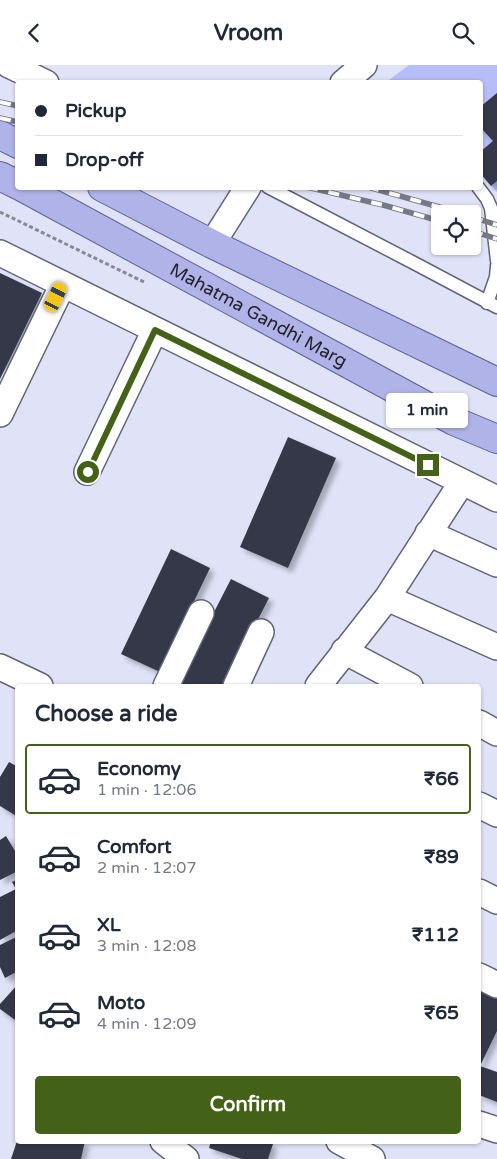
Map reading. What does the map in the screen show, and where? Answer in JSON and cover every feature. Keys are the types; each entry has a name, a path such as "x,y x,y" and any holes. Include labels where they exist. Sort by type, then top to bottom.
{"main road":[{"path":"0,135 15,142"},
{"path":"0,176 15,184"},
{"name":"Mahatma Gandhi Marg","path":"28,190 454,421 497,439"},
{"path":"108,190 497,382"}],"street":[{"path":"9,65 40,80"},
{"path":"346,80 364,65"},
{"path":"212,243 246,190"},
{"path":"0,253 497,499"},
{"path":"0,414 63,284"},
{"path":"88,472 155,330"},
{"path":"319,684 387,598 462,482"},
{"path":"428,533 497,564"},
{"path":"387,598 497,647"},
{"path":"167,684 201,613"},
{"path":"237,684 261,632"},
{"path":"344,651 406,684"},
{"path":"0,667 36,684"},
{"path":"481,724 497,733"},
{"path":"481,806 497,815"},
{"path":"481,893 497,901"},
{"path":"481,977 497,985"},
{"path":"481,1124 497,1129"},
{"path":"167,1144 186,1159"},
{"path":"344,1144 372,1159"}],"lane":[{"path":"274,190 492,305 497,266"},
{"path":"480,190 491,208 497,261"}],"shaded area":[{"path":"409,65 497,65 497,192 483,176 483,80 389,80"}],"building":[{"path":"497,93 497,181 491,186 483,177 483,149 493,141 483,130 483,105"},
{"path":"0,273 42,293 0,379"},
{"path":"288,437 336,458 288,568 240,547"},
{"path":"171,549 210,568 160,672 121,654"},
{"path":"231,579 269,598 225,684 177,684"},
{"path":"9,762 15,765 15,815 0,806 0,777"},
{"path":"6,836 15,851 15,872 0,880 0,840"},
{"path":"15,890 15,932 0,940 0,897"},
{"path":"15,938 15,973 5,978 0,967 0,945"},
{"path":"15,987 15,1020 0,1009 0,1004"},
{"path":"482,990 497,997 497,1031 481,1064"},
{"path":"481,1066 497,1072 497,1102 481,1096"},
{"path":"16,1144 84,1144 81,1159 11,1159"},
{"path":"210,1144 273,1144 268,1159 242,1159 209,1148"}],"railway":[{"path":"0,102 15,105"},
{"path":"0,118 15,121"},
{"path":"320,190 431,218"},
{"path":"379,190 432,205"},
{"path":"481,220 497,225"},
{"path":"481,234 497,239"}],"route":[{"path":"88,472 155,330 428,465"}]}
